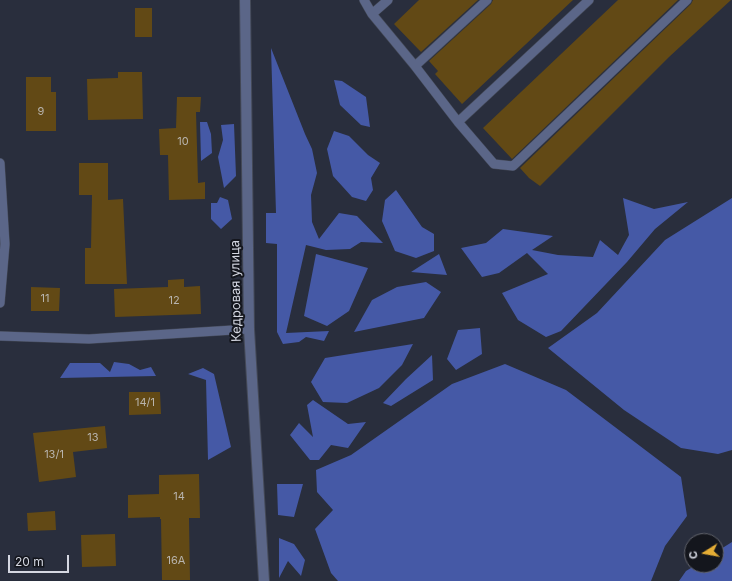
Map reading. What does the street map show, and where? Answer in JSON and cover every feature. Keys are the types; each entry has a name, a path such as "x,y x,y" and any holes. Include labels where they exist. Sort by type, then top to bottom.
{"street":[{"name":"Кедровая улица","path":"245,0 249,330 264,581"}],"lane":[{"path":"364,0 372,14 416,66 458,122 494,164 513,166 687,0"},
{"path":"372,14 388,0"},
{"path":"416,66 487,0"},
{"path":"458,122 589,0"},
{"path":"0,163 5,244 0,303"},
{"path":"0,336 89,339 249,330"}],"shaded area":[{"path":"271,48 312,149 317,173 311,195 312,222 319,239 339,213 357,216 383,243 361,242 350,249 326,250 306,245 286,333 329,331 324,341 306,337 299,342 283,344 277,332 277,244 266,243 266,213 276,213"},
{"path":"334,80 342,81 366,97 370,127 361,125 340,105"},
{"path":"200,122 207,122 211,134 212,153 201,161"},
{"path":"234,124 236,176 224,188 218,157 223,140 221,125"},
{"path":"334,131 349,136 368,155 380,163 371,178 373,190 366,201 352,197 333,176 327,149"},
{"path":"396,190 422,227 434,234 434,251 416,258 395,251 382,221 385,200"},
{"path":"220,197 228,200 232,219 221,229 211,219 211,203 217,203"},
{"path":"623,198 654,209 688,202 655,229 627,262 561,331 546,337 518,320 502,293 548,274 527,253 499,273 482,277 461,248 486,243 503,229 553,236 532,250 558,255 593,257 600,240 618,255 629,235"},
{"path":"732,198 732,450 718,454 681,448 624,410 548,348 597,313 665,240"},
{"path":"316,254 368,268 349,311 327,326 304,316"},
{"path":"439,254 447,275 411,272"},
{"path":"426,282 441,292 424,318 354,332 372,300 397,287"},
{"path":"480,328 482,354 456,370 447,359 458,330"},
{"path":"413,344 402,365 379,388 347,403 323,402 311,382 325,358"},
{"path":"432,355 433,380 391,406 383,403 406,379"},
{"path":"114,362 129,364 140,370 151,367 156,376 60,378 70,363 100,363 110,372"},
{"path":"505,364 566,390 681,477 687,516 665,546 651,581 338,581 331,573 315,529 333,510 317,492 316,470 351,455 452,384"},
{"path":"203,368 214,374 231,447 208,460 206,380 188,374"},
{"path":"313,400 348,424 366,422 348,448 331,445 319,460 310,460 290,435 299,423 313,437 307,405"},
{"path":"277,484 303,484 294,517 278,515"},
{"path":"279,538 294,544 305,560 301,576 288,561 279,578"},
{"path":"732,542 732,581 679,581 685,573 724,573 724,547"}],"building":[{"path":"419,0 478,0 421,52 394,24"},
{"path":"493,0 573,0 462,104 435,74 438,71 429,61 491,4"},
{"path":"618,0 678,0 512,159 483,128"},
{"path":"693,0 731,0 669,57 540,186 529,178 520,168 691,4"},
{"path":"135,8 152,8 152,37 135,37"},
{"path":"118,72 142,72 143,119 88,120 87,79 118,78"},
{"path":"26,77 51,77 51,92 56,92 56,131 26,131"},
{"path":"177,97 201,97 200,112 196,112 198,183 205,182 205,199 169,200 168,155 160,155 159,129 176,128"},
{"path":"79,163 108,163 108,200 123,199 127,284 85,284 85,248 91,248 92,195 79,195"},
{"path":"184,279 184,287 200,286 201,314 115,317 114,289 168,287 168,280"},
{"path":"31,287 60,288 59,311 31,311"},
{"path":"129,392 160,392 161,414 129,415"},
{"path":"105,426 107,448 73,452 76,477 39,482 33,433"},
{"path":"199,474 200,518 189,518 190,580 162,580 161,519 160,517 128,518 128,495 159,494 159,475"},
{"path":"55,511 56,530 28,531 27,513"},
{"path":"115,534 116,566 82,567 81,535"}]}
